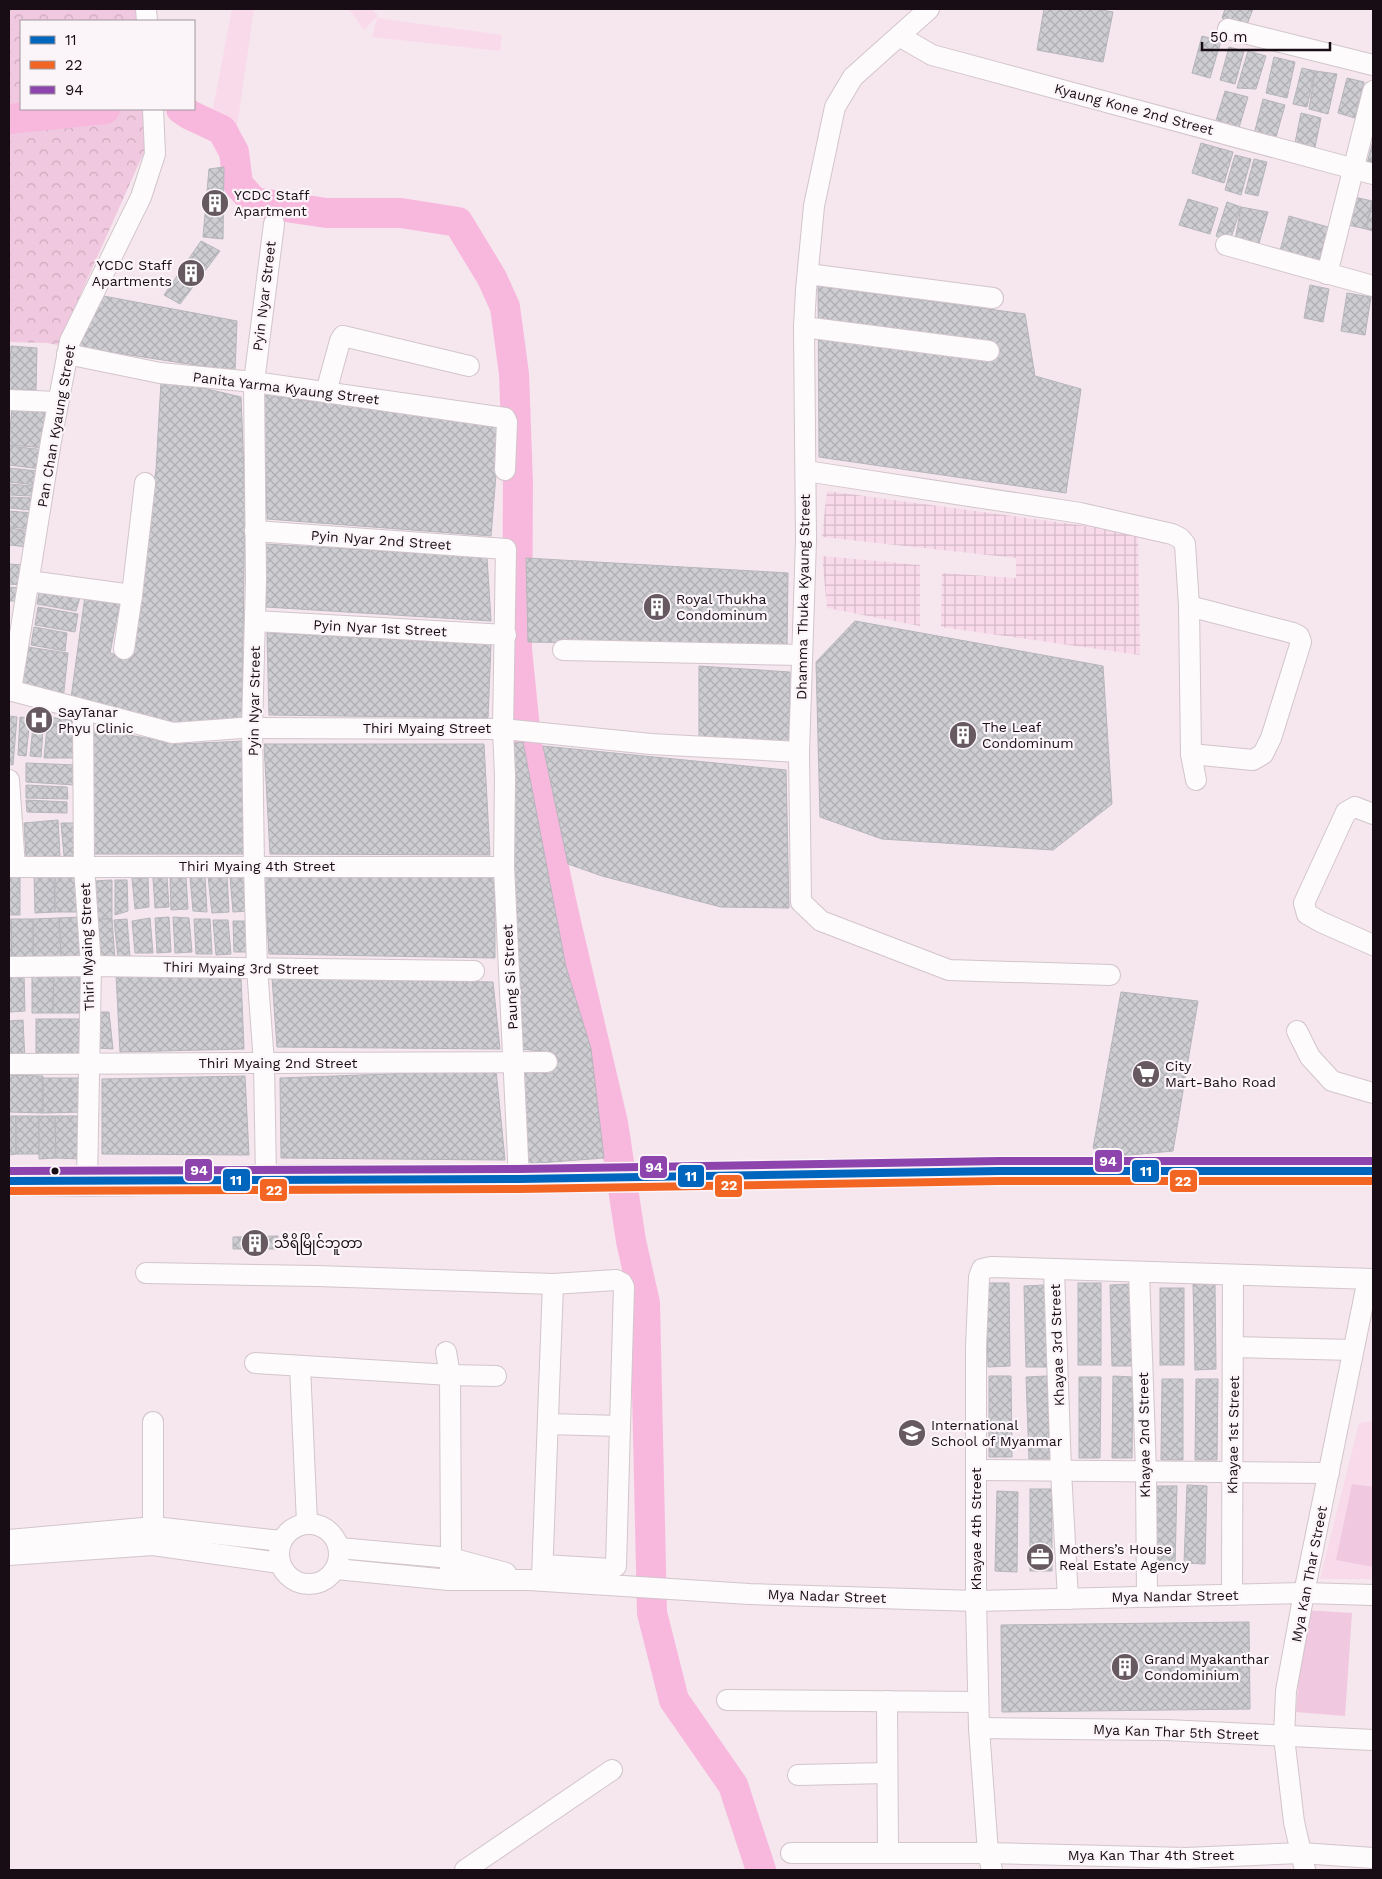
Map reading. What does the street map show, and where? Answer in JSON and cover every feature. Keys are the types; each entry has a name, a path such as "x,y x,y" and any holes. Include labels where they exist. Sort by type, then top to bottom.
{"main road":[{"path":"9,1181 519,1179 999,1171 1373,1171"}],"street":[{"name":"Dhamma Thuka Kyaung Street","path":"929,9 853,77 835,107 814,206 804,327 806,540 799,752 802,902 821,921 949,970 1110,975"},
{"path":"1228,29 1373,65"},
{"name":"Kyaung Kone 2nd Street","path":"898,36 932,54 1364,171"},
{"path":"1327,274 1364,171 1373,91"},
{"name":"Pan Chan Kyaung Street","path":"10,690 70,341 140,197 155,154 153,113"},
{"name":"Pyin Nyar Street","path":"266,1179 264,1063 257,968 254,866 252,728 255,621 254,382 274,224"},
{"path":"1226,245 1373,286"},
{"path":"808,274 993,298"},
{"path":"804,327 989,351"},
{"path":"326,392 343,336 469,366"},
{"name":"Panita Yarma Kyaung Street","path":"67,354 160,373 254,382 505,418 507,422 505,470"},
{"path":"9,400 58,402"},
{"path":"806,471 1080,513 1172,534 1185,544 1189,606 1191,754 1196,780"},
{"path":"124,649 145,483"},
{"name":"Pyin Nyar 2nd Street","path":"255,531 506,549 506,635"},
{"path":"29,581 132,595"},
{"path":"1189,606 1293,633 1299,636 1301,642 1271,738 1263,754 1253,760 1191,754"},
{"name":"Pyin Nyar 1st Street","path":"255,621 506,635"},
{"path":"506,635 518,730"},
{"path":"563,650 802,655"},
{"name":"Thiri Myaing Street","path":"10,690 83,711 173,733 252,728 518,730 650,744 799,752"},
{"name":"Thiri Myaing Street","path":"83,711 84,866 91,966 88,1182"},
{"name":"Paung Si Street","path":"518,730 505,776 504,866 519,1179"},
{"path":"9,780 12,867"},
{"path":"1373,814 1356,807 1346,812 1304,902 1307,914 1320,922 1373,944"},
{"name":"Thiri Myaing 4th Street","path":"12,867 504,866"},
{"name":"Thiri Myaing 3rd Street","path":"9,967 91,966 474,971"},
{"path":"1297,1031 1310,1056 1332,1081 1373,1093"},
{"name":"Thiri Myaing 2nd Street","path":"9,1064 547,1062"},
{"name":"Khayae 4th Street","path":"990,1861 979,1728 976,1601 976,1347 979,1277 982,1269 990,1267 1054,1270"},
{"path":"1054,1270 1370,1279"},
{"name":"Khayae 3rd Street","path":"1054,1270 1061,1471 1068,1599"},
{"name":"Khayae 2nd Street","path":"1139,1272 1146,1472 1147,1597"},
{"path":"146,1273 317,1276 553,1284 616,1280 622,1283 616,1566 611,1569 538,1577 449,1580 336,1569"},
{"name":"Khayae 1st Street","path":"1232,1595 1233,1275"},
{"name":"Mya Kan Thar Street","path":"1303,1861 1294,1822 1284,1737 1286,1691 1304,1593 1370,1279"},
{"path":"538,1577 548,1424 553,1284"},
{"path":"1234,1347 1354,1350"},
{"path":"446,1352 450,1375 451,1558 449,1580"},
{"path":"255,1363 496,1376"},
{"path":"300,1366 307,1523"},
{"path":"153,1422 153,1536"},
{"path":"548,1424 620,1426"},
{"path":"977,1470 1329,1473"},
{"path":"307,1523 323,1526 334,1536 340,1548 340,1558 336,1569 326,1580 311,1586 291,1580 279,1563 281,1541 292,1529 307,1523"},
{"path":"9,1540 153,1536 281,1541"},
{"path":"9,1555 153,1536 279,1563"},
{"path":"340,1548 451,1558 538,1577"},
{"name":"Mya Nadar Street","path":"538,1577 628,1587 749,1594 976,1601"},
{"name":"Mya Nandar Street","path":"976,1601 1304,1593 1373,1594"},
{"path":"727,1700 978,1702"},
{"path":"887,1701 888,1852"},
{"name":"Mya Kan Thar 5th Street","path":"979,1728 1166,1730 1373,1740"},
{"path":"465,1870 612,1770"},
{"path":"798,1775 887,1773"},
{"name":"Mya Kan Thar 4th Street","path":"791,1853 888,1852 990,1861 1187,1864 1373,1858"}],"shaded area":[{"path":"232,9 254,9 237,127 212,114"},
{"path":"349,9 372,9 378,16 364,30"},
{"path":"377,18 502,35 500,51 372,37"},
{"path":"827,491 1138,533 1140,655 941,627 942,573 1016,578 1016,558 822,537"},
{"path":"822,556 920,565 920,626 827,608"},
{"path":"1373,1421 1373,1579 1320,1579 1359,1423"}],"green space":[{"path":"9,9 139,9 140,20 20,20 20,110 144,110 144,152 58,345 9,342"},
{"path":"1352,1484 1373,1487 1373,1567 1336,1560"},
{"path":"1304,1610 1352,1613 1345,1716 1296,1712"}],"building":[{"path":"1044,9 1096,9 1113,12 1103,62 1037,50"},
{"path":"1225,9 1253,9 1246,27 1222,18"},
{"path":"1202,36 1221,41 1210,78 1192,73"},
{"path":"1229,47 1244,51 1235,84 1220,80"},
{"path":"1248,51 1266,56 1256,89 1237,88"},
{"path":"1274,57 1295,62 1287,98 1266,93"},
{"path":"1302,68 1315,71 1307,107 1293,104"},
{"path":"1315,71 1337,74 1328,114 1309,109"},
{"path":"1347,78 1364,82 1355,118 1338,113"},
{"path":"1225,91 1248,97 1238,131 1215,124"},
{"path":"1263,99 1285,105 1274,144 1253,138"},
{"path":"1301,113 1321,118 1314,152 1294,148"},
{"path":"1373,141 1373,169 1366,167"},
{"path":"1201,143 1233,152 1224,183 1192,173"},
{"path":"1235,155 1251,159 1241,195 1225,190"},
{"path":"1254,159 1267,162 1258,196 1245,193"},
{"name":"YCDC Staff Apartment","path":"224,167 223,239 203,237 209,169"},
{"path":"1354,197 1372,201 1366,229 1348,225"},
{"path":"1188,199 1218,208 1210,234 1179,225"},
{"path":"1373,199 1373,231 1366,229"},
{"path":"1227,202 1241,207 1230,241 1216,236"},
{"path":"1241,207 1268,212 1258,247 1235,240"},
{"path":"1289,216 1328,227 1319,261 1280,251"},
{"name":"YCDC Staff Apartments","path":"201,241 220,251 180,304 164,295"},
{"path":"1310,285 1329,289 1323,322 1304,318"},
{"path":"818,286 1025,314 1035,376 1081,389 1066,493 819,457"},
{"path":"1347,293 1371,297 1365,335 1341,331"},
{"path":"98,295 237,321 235,371 77,347"},
{"path":"11,346 37,348 36,390 9,389"},
{"path":"161,381 182,383 241,397 245,496 242,718 170,725 71,698 85,596 120,602 110,653 125,658 156,470"},
{"path":"263,395 500,425 491,536 267,519"},
{"path":"12,405 52,407 46,448 9,445"},
{"path":"9,446 45,450 41,469 9,465"},
{"path":"9,468 38,471 37,485 9,482"},
{"path":"9,484 33,486 32,496 9,495"},
{"path":"9,497 32,498 30,510 9,508"},
{"path":"9,511 33,513 31,529 9,527"},
{"path":"9,528 30,531 28,547 9,545"},
{"path":"265,544 487,557 491,621 266,607"},
{"name":"Royal Thukha Condominum","path":"526,558 788,573 787,646 528,642"},
{"path":"9,564 23,565 20,585 9,584"},
{"path":"9,587 20,588 19,601 9,601"},
{"path":"40,588 81,594 76,611 37,604"},
{"path":"38,607 78,614 75,632 35,625"},
{"name":"The Leaf Condominum","path":"855,621 1103,666 1112,804 1053,850 882,839 820,817 816,662"},
{"path":"34,627 67,633 65,651 31,645"},
{"path":"267,633 491,644 488,718 269,715"},
{"path":"28,647 68,653 63,700 21,686"},
{"path":"699,666 790,672 789,745 699,737"},
{"path":"9,716 17,717 13,765 9,764"},
{"path":"34,716 44,716 41,757 30,756"},
{"path":"20,717 30,718 26,756 18,755"},
{"path":"48,717 77,721 76,758 44,758"},
{"path":"90,728 179,744 245,741 246,854 94,854"},
{"path":"523,742 566,967 591,1049 604,1158 526,1164 519,1072 553,1073 553,1052 520,1049 507,744"},
{"path":"264,744 484,744 490,855 270,854"},
{"path":"543,746 786,770 789,908 721,907 602,876 568,864"},
{"path":"26,763 76,765 75,785 26,782"},
{"path":"26,785 67,787 68,799 26,798"},
{"path":"26,800 67,802 67,813 27,812"},
{"path":"58,820 60,856 26,857 24,823"},
{"path":"61,823 74,823 79,856 64,856"},
{"path":"20,871 20,915 9,915 9,872"},
{"path":"54,872 55,912 35,913 34,873"},
{"path":"55,875 78,875 78,912 55,912"},
{"path":"227,875 229,912 212,913 208,876"},
{"path":"495,875 495,958 269,954 264,876"},
{"path":"250,876 249,911 233,912 230,877"},
{"path":"167,877 169,907 155,908 153,878"},
{"path":"170,877 186,878 188,909 171,910"},
{"path":"190,877 205,877 207,912 193,911"},
{"path":"132,878 148,878 149,907 135,909"},
{"path":"112,880 112,919 96,919 94,881"},
{"path":"115,880 127,880 128,911 115,915"},
{"path":"80,917 81,957 61,958 59,918"},
{"path":"169,917 171,952 157,953 155,918"},
{"path":"173,917 189,918 192,952 175,953"},
{"path":"59,918 61,958 33,958 33,919"},
{"path":"150,918 153,953 135,953 132,921"},
{"path":"9,919 11,919 12,959 9,959"},
{"path":"11,919 33,919 33,958 12,959"},
{"path":"96,919 112,919 115,960 98,961"},
{"path":"127,919 130,957 118,958 114,920"},
{"path":"194,919 210,919 212,954 196,954"},
{"path":"213,920 228,920 231,954 216,955"},
{"path":"233,921 251,921 251,952 234,952"},
{"path":"24,974 25,1011 9,1012 9,975"},
{"path":"32,974 54,974 53,1013 32,1013"},
{"path":"54,974 80,974 81,1013 53,1013"},
{"path":"116,974 241,977 244,1049 120,1052"},
{"path":"272,978 493,982 500,1049 277,1047"},
{"name":"City Mart-Baho Road","path":"1121,992 1198,1001 1173,1151 1120,1156 1093,1148"},
{"path":"95,1012 109,1012 113,1049 97,1048"},
{"path":"36,1019 81,1019 81,1059 36,1059"},
{"path":"23,1020 25,1061 9,1062 9,1021"},
{"path":"496,1070 505,1160 281,1158 280,1078"},
{"path":"9,1075 43,1076 43,1113 9,1112"},
{"path":"245,1076 249,1155 102,1154 102,1079"},
{"path":"43,1078 83,1078 83,1112 43,1113"},
{"path":"9,1116 16,1116 16,1154 9,1155"},
{"path":"16,1116 39,1116 39,1154 16,1154"},
{"path":"39,1116 55,1116 56,1158 39,1159"},
{"path":"55,1116 83,1116 82,1159 56,1158"},
{"name":"သီရိမြိုင်ဘူတာ","path":"278,1236 278,1249 233,1249 233,1237"},
{"path":"986,1283 1009,1283 1010,1366 988,1367"},
{"path":"1078,1283 1101,1283 1101,1365 1078,1365"},
{"path":"1130,1284 1132,1366 1112,1366 1110,1285"},
{"path":"1193,1284 1215,1284 1216,1369 1195,1370"},
{"path":"1045,1285 1047,1367 1026,1367 1024,1286"},
{"path":"1160,1288 1184,1288 1184,1365 1160,1365"},
{"path":"989,1376 1011,1376 1012,1457 989,1457"},
{"path":"1047,1376 1050,1459 1029,1459 1026,1377"},
{"path":"1113,1376 1133,1377 1132,1458 1112,1458"},
{"path":"1079,1377 1101,1377 1100,1458 1079,1458"},
{"path":"1162,1379 1183,1379 1183,1460 1161,1460"},
{"path":"1196,1379 1218,1379 1217,1460 1195,1460"},
{"path":"1187,1485 1207,1486 1205,1564 1184,1563"},
{"path":"1154,1486 1177,1486 1175,1567 1151,1567"},
{"path":"1030,1489 1052,1489 1052,1571 1030,1571"},
{"path":"997,1491 1018,1492 1017,1572 995,1571"},
{"name":"Grand Myakanthar Condominium","path":"1249,1622 1250,1709 1002,1712 1001,1625"}],"waterway":[{"path":"9,119 95,110"},
{"path":"182,110 222,130 234,152 238,184 254,202 326,213 401,213 458,222 492,278 505,307 514,374 518,483 517,649 526,739 564,914 613,1123 631,1241 645,1303 652,1613 674,1700 733,1785 761,1870"}],"transit line":[{"name":"94","path":"9,1171 519,1169 999,1161 1373,1161"},
{"name":"11","path":"9,1181 519,1179 999,1171 1373,1171"},
{"name":"22","path":"9,1191 519,1189 999,1181 1373,1181"}],"place":[{"name":"YCDC Staff Apartment","path":"215,203"},
{"name":"YCDC Staff Apartments","path":"191,273"},
{"name":"Royal Thukha Condominum","path":"657,607"},
{"name":"SayTanar Phyu Clinic","path":"39,720"},
{"name":"The Leaf Condominum","path":"963,735"},
{"name":"City Mart-Baho Road","path":"1146,1074"},
{"name":"သီရိမြိုင်ဘူတာ","path":"255,1243"},
{"name":"International School of Myanmar","path":"912,1433"},
{"name":"Mothers’s House Real Estate Agency","path":"1040,1557"},
{"name":"Grand Myakanthar Condominium","path":"1125,1667"}]}
